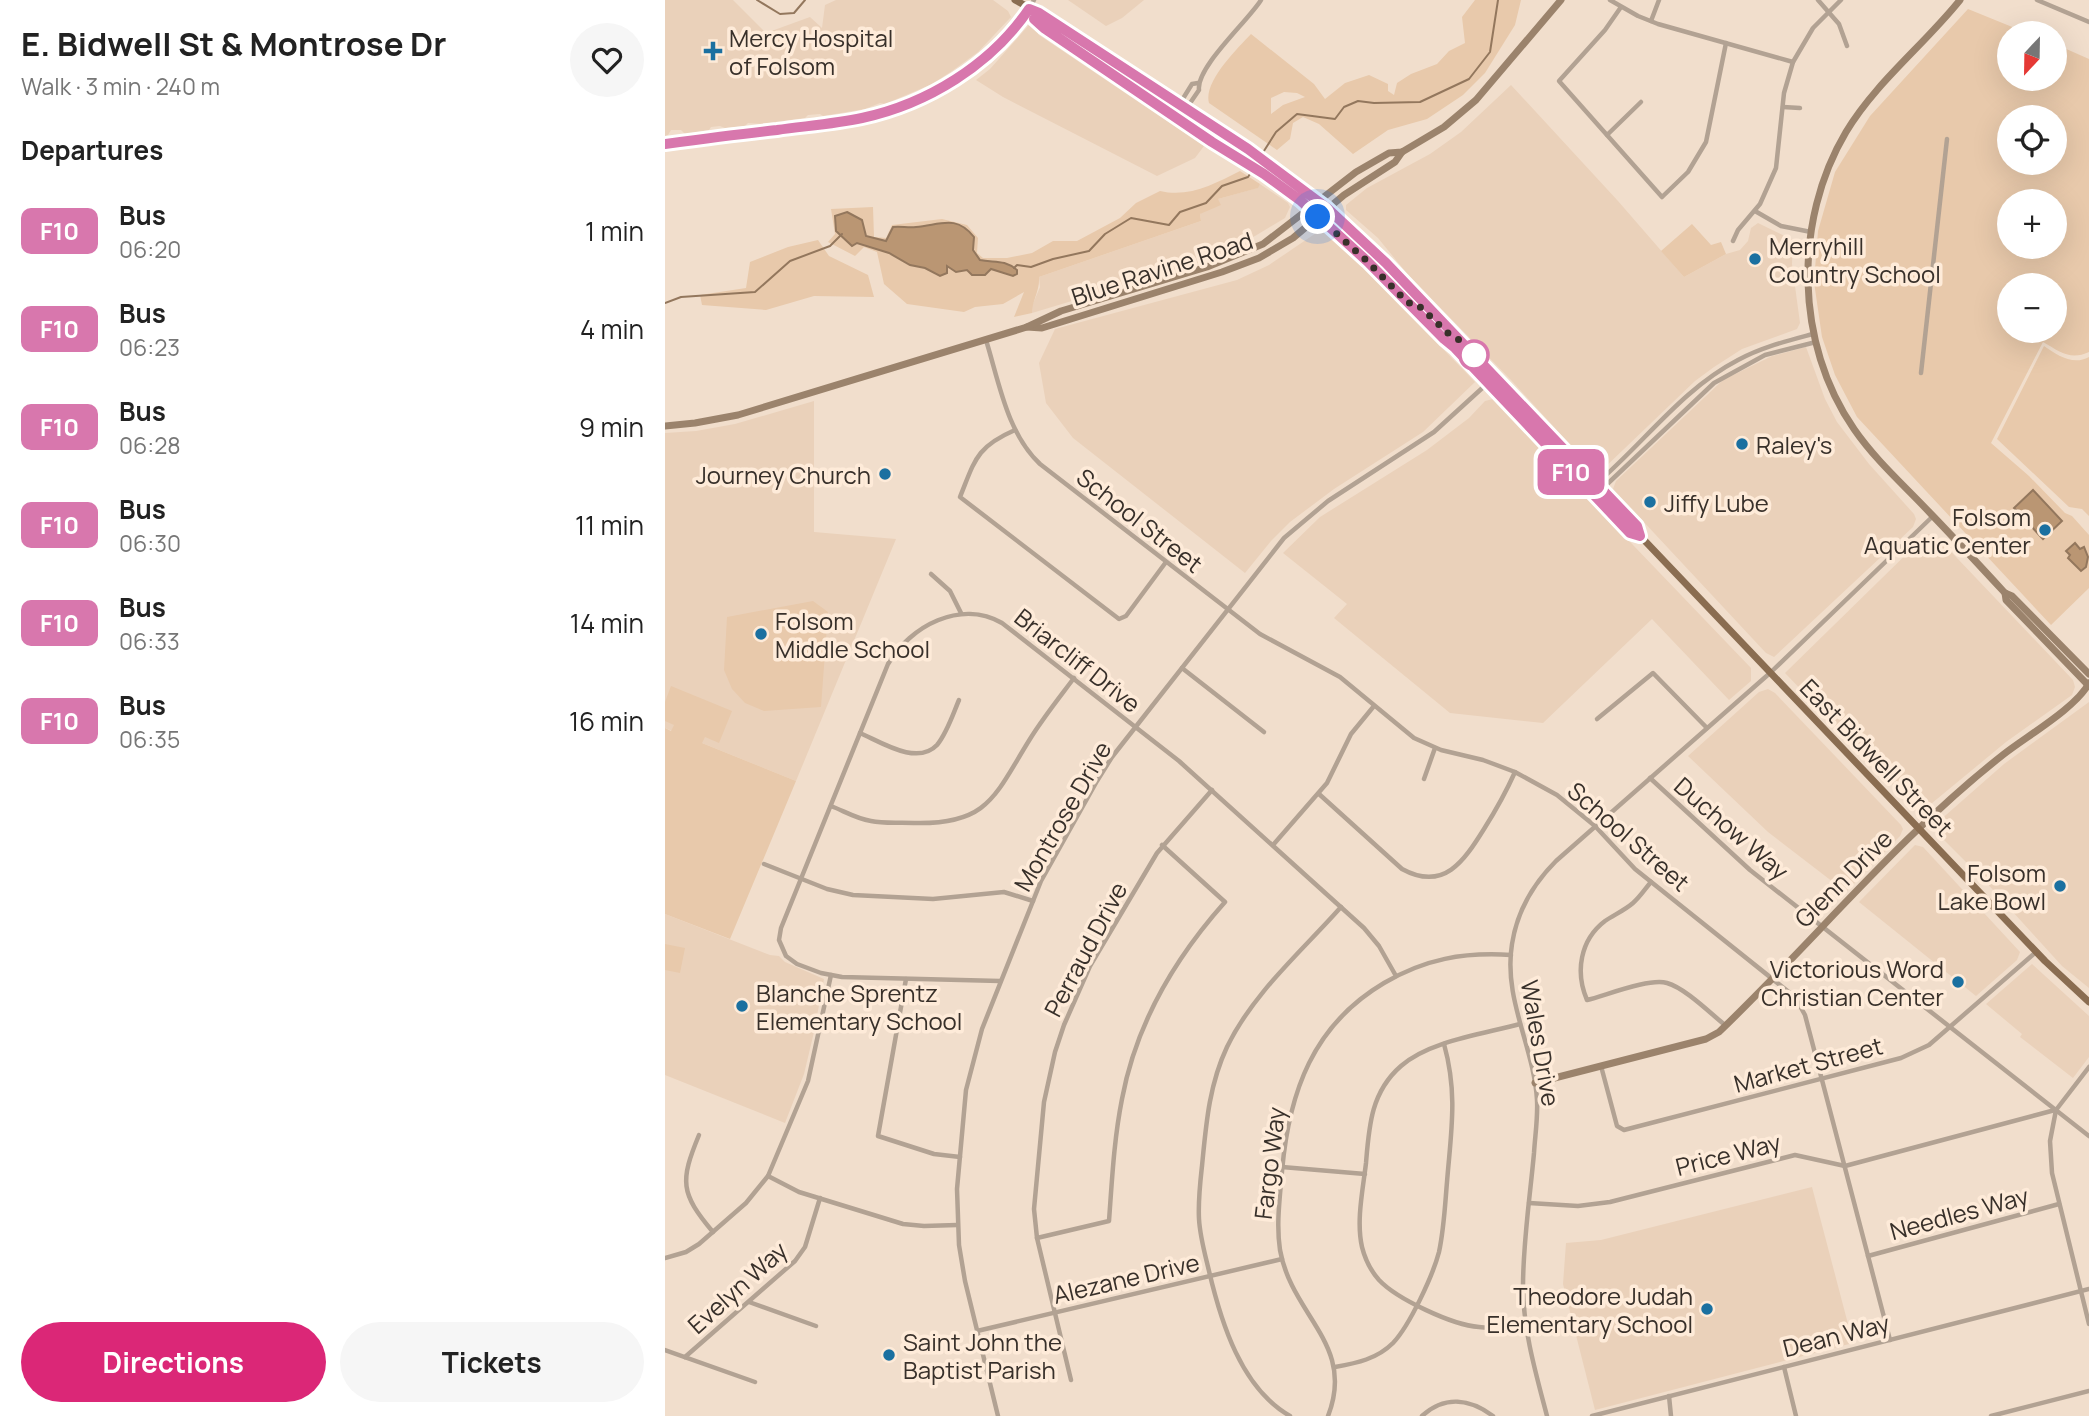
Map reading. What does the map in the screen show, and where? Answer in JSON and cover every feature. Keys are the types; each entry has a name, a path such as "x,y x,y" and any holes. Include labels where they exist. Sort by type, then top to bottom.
{"main road":[{"name":"East Bidwell Street","path":"1015,0 1251,151 1327,208 1412,289 1589,491 1630,533 1640,536"},
{"name":"Blue Ravine Road","path":"1027,327 1042,328 1198,280 1259,258 1293,238 1360,183 1395,162 1402,152 1444,127 1476,100 1561,0"},
{"path":"1960,0 1868,100 1835,153 1811,232 1808,284 1814,338 1826,376 1852,427 1876,458 2005,593 2012,596 2089,674"},
{"name":"East Bidwell Street","path":"1029,9 1034,19 1044,28 1264,174 1309,209 1369,263 1599,486 1637,526 1640,536 1770,673 2036,952 2089,1002"},
{"path":"665,144 838,122 903,105 936,90 977,65 1000,44 1029,9"},
{"path":"1117,78 1133,81 1171,106 1182,107"},
{"path":"1176,117 1182,115 1222,141 1251,151"},
{"name":"Blue Ravine Road","path":"665,426 695,424 738,415 986,340 1027,327 1051,315 1196,271 1263,244 1375,160 1389,153 1402,152"},
{"path":"1198,280 1203,274 1217,270 1223,260"},
{"path":"1369,263 1405,293 1412,289"},
{"path":"1058,323 1059,318 1084,309 1092,302"},
{"path":"1408,303 1416,303 1450,335 1457,338"},
{"path":"1547,446 1558,450 1591,484 1599,486"},
{"path":"2005,593 2006,600 2088,687"},
{"name":"Glenn Drive","path":"1535,1083 1715,1035 1944,803 2088,687"}],"street":[{"path":"1029,9 1034,0"},
{"path":"1182,107 1199,90 1198,83 1215,56 1261,0"},
{"path":"1610,0 1651,21 1793,62"},
{"path":"1651,21 1659,0"},
{"path":"1818,0 1842,29 1847,46"},
{"path":"1733,241 1738,230 1767,192 1776,168 1787,79 1793,62 1813,28 1841,0"},
{"path":"2037,0 2089,22"},
{"path":"1621,7 1605,30 1559,82 1661,197 1688,172 1706,142 1726,43"},
{"path":"1182,107 1192,84 1198,83"},
{"path":"1607,135 1641,102"},
{"path":"1783,107 1800,108"},
{"path":"1921,373 1947,139"},
{"path":"1755,211 1781,226 1811,232"},
{"path":"1599,486 1714,383 1765,355 1814,338"},
{"name":"School Street","path":"986,340 1015,430 1027,451 1039,464 1276,644 1340,677 1405,732 1435,748 1483,760 1515,772 1557,794 1595,826 1629,863 1651,882 1789,990 1802,1007 1890,1339"},
{"name":"Montrose Drive","path":"998,1416 962,1267 957,1225 960,1157 971,1067 982,1029 1052,860 1097,781 1271,552 1298,524 1328,501 1422,441 1491,380"},
{"path":"1015,430 989,442 979,453 960,497 1120,620 1126,616 1166,562"},
{"name":"Wales Drive","path":"1547,1416 1527,1325 1523,1284 1537,1115 1535,1083 1511,986 1511,956 1515,930 1531,893 1549,868 1770,673 1933,516"},
{"path":"931,574 950,590 961,613 942,619 909,639 888,664 781,928 780,945 783,953 793,961 831,975 1000,981"},
{"name":"Briarcliff Drive","path":"961,613 979,613 995,619 1074,678 1212,790 1372,937 1397,976"},
{"path":"1181,668 1264,732"},
{"path":"1597,719 1653,673 1707,728"},
{"path":"831,806 877,822 941,823 968,815 1001,789 1034,732 1074,678"},
{"path":"860,733 906,752 923,753 940,741 960,700"},
{"path":"1273,845 1319,794 1335,770 1351,734 1374,706"},
{"path":"1424,779 1435,748"},
{"path":"1319,794 1402,869 1416,875 1436,876 1451,871 1466,858 1501,801 1515,772"},
{"name":"Duchow Way","path":"1650,778 1728,851 2089,1136"},
{"name":"Perraud Drive","path":"1071,1380 1037,1238 1034,1209 1043,1114 1050,1073 1061,1034 1090,966 1162,845 1212,790"},
{"path":"1037,1238 1109,1221 1119,1113 1126,1079 1139,1039 1172,971 1194,938 1225,902 1162,845"},
{"path":"764,864 827,889 863,897 933,899 1004,892 1033,901"},
{"path":"1651,882 1634,902 1597,929 1587,943 1581,959 1580,975 1587,1000 1665,982 1678,988 1726,1026"},
{"path":"1290,1416 1267,1398 1239,1359 1224,1330 1202,1240 1199,1200 1206,1121 1216,1074 1228,1045 1248,1011 1341,907"},
{"name":"Market Street","path":"1601,1066 1617,1126 1624,1130 1822,1079 1911,1055 1929,1045 2036,952"},
{"name":"Fargo Way","path":"1328,1416 1335,1393 1335,1367 1327,1343 1296,1295 1282,1259 1278,1215 1282,1167 1293,1102 1315,1052 1329,1031 1355,1004 1397,976 1420,965 1453,956 1511,956"},
{"path":"665,1258 691,1249 713,1232 746,1203 768,1176 808,1081 831,975"},
{"path":"907,979 878,1136 934,1154 960,1157"},
{"path":"1520,1024 1429,1049 1408,1060 1393,1073 1379,1093 1371,1116 1360,1230 1365,1259 1386,1287 1445,1318 1467,1325 1490,1328 1527,1325"},
{"path":"1335,1367 1370,1359 1387,1349 1403,1330 1434,1269 1442,1236 1454,1096 1444,1044"},
{"path":"2089,1067 2056,1110 2049,1152 2089,1324"},
{"name":"Price Way","path":"1529,1203 1578,1206 1610,1202 1795,1155 1845,1166 2056,1110"},
{"path":"699,1135 687,1167 687,1191 696,1212 713,1232"},
{"path":"1282,1167 1365,1174"},
{"path":"768,1176 820,1199 911,1225 957,1225"},
{"name":"Evelyn Way","path":"685,1357 791,1265 802,1252 820,1199"},
{"name":"Needles Way","path":"1868,1256 2059,1204"},
{"name":"Alezane Drive","path":"977,1331 1282,1259"},
{"name":"Dean Way","path":"1592,1416 2089,1289"},
{"path":"749,1301 816,1326"},
{"path":"665,1350 755,1382"},
{"path":"1784,1367 1796,1416"},
{"path":"1991,1416 2089,1391"},
{"path":"1669,1396 1671,1416"},
{"path":"1422,1416 1440,1404 1455,1401 1475,1405 1493,1416"}],"shaded area":[{"path":"665,0 733,0 766,33 810,17 822,28 825,5 836,0 993,0 1008,11 1011,17 978,52 952,71 932,84 885,104 823,116 808,115 805,118 762,124 711,127 709,130 685,134 681,130 671,130 665,136"},
{"path":"1068,0 1144,0 1122,18 1106,26"},
{"path":"1475,0 1521,0 1515,25 1485,73 1463,95 1427,119 1388,130 1353,154 1319,124 1303,117 1293,123 1290,139 1277,150 1209,103 1211,85 1216,76 1251,34 1314,84 1325,99 1345,83 1369,75 1388,84 1388,91 1394,95 1397,83 1411,74 1437,64 1449,51 1465,43 1462,17","holes":["1284,92 1305,97 1283,105 1271,114 1271,98"]},
{"path":"1968,9 1998,21 1997,91 2067,91 2067,49 2089,59 2089,352 2070,355 2045,343 2067,343 2067,273 1997,273 1997,343 2042,343 1991,443 2029,476 2065,513 2072,516 2089,535 2089,588 2051,625 1857,417 1835,375 1822,337 1814,282 1818,231 1835,172 1870,116"},
{"path":"1029,25 1033,26 1039,35 1204,146 1195,158 1157,176 1003,97 976,80 990,69"},
{"path":"1511,85 1684,277 1726,254 1740,250 1748,241 1751,228 1758,223 1793,240 1792,264 1800,323 1797,329 1742,349 1714,367 1695,381 1600,472 1595,472 1511,380 1409,276 1378,238 1346,210 1346,205 1367,188 1430,154 1461,132"},
{"path":"1240,171 1260,184 1258,188 1218,199 1221,205 1200,214 1201,221 1039,277 1032,313 1014,317 1024,292 1003,304 975,307 964,312 907,304 884,284 877,252 864,247 855,256 828,242 835,234 831,209 873,207 874,237 886,238 892,225 942,219 967,225 978,238 977,253 983,258 1007,258 1032,253 1053,241 1077,241 1120,218 1136,203 1160,191 1191,191"},
{"path":"1260,184 1290,207 1285,218 1255,236 1227,250 1210,254 1211,259 1032,313 1040,287 1039,277 1201,221 1200,214 1218,199 1257,188"},
{"path":"847,212 862,220 866,236 886,241 893,227 947,223 961,225 974,237 973,250 980,260 1008,264 1017,270 1017,274 1013,276 991,269 985,275 972,275 967,270 956,272 947,266 947,273 940,276 925,268 910,265 889,253 857,243 852,246 836,231 835,216"},
{"path":"1692,224 1711,245 1721,242 1726,254 1684,277 1661,251"},
{"path":"1319,231 1325,231 1352,255 1475,382 1423,432 1334,489 1290,522 1245,573 1073,438 1046,403 1039,363 1055,329 1237,280 1269,265"},
{"path":"818,240 829,256 868,275 874,297 814,296 766,310 702,305 700,295 746,288 750,262 788,247"},
{"path":"2044,346 2071,360 2089,357 2089,516 2082,509 2069,507 1997,439"},
{"path":"1806,347 1825,399 1837,422 1916,519 1913,527 1774,657 1766,653 1613,489 1616,481 1723,380 1772,356"},
{"path":"1493,399 1751,668 1751,681 1729,700 1652,619 1543,723 1450,713 1334,618 1347,604 1283,553 1320,517 1427,450 1469,418 1485,401"},
{"name":"Folsom Middle School","path":"814,401 814,532 896,539 796,781 665,728 665,433 735,424"},
{"path":"2033,490 2062,521 2043,539 2014,508"},
{"path":"1927,534 1938,538 2073,680 2075,687 2072,695 2006,742 1920,813 1785,673"},
{"path":"2075,543 2080,549 2084,547 2088,557 2086,567 2081,571 2068,558 2070,555 2066,551"},
{"path":"813,601 828,612 821,707 764,711 745,703 732,689 724,670 727,617"},
{"path":"671,686 732,711 719,743 705,737 702,743 796,781 730,939 665,914 665,728 671,731 674,725 665,721 665,702"},
{"path":"1768,689 1775,693 1903,829 1900,836 1846,892 1768,832 1688,756 1759,692"},
{"path":"2089,702 2089,988 2062,966 1940,836 1936,827 1938,822 2004,764"},
{"path":"1915,845 1923,847 2020,952 2017,960 1976,996 1859,902"},
{"name":"Blanche Sprentz Elementary School","path":"665,914 770,955 779,956 785,962 824,979 804,1074 785,1123 665,1075"},
{"path":"665,944 685,948 680,973 665,970"},
{"path":"2032,964 2089,1016 2089,1057 2073,1078 2020,1037 2022,1034 1986,1004"},
{"name":"Theodore Judah Elementary School","path":"1812,1187 1853,1343 1595,1410 1563,1284 1566,1243 1601,1240"}],"waterway":[{"path":"757,0 780,14 794,13 805,0"},
{"path":"1262,154 1276,132 1297,114 1335,119 1344,107 1358,101 1420,102 1469,79 1490,52 1498,0"},
{"path":"1014,268 1017,265 1031,267 1089,251 1105,234 1131,218 1169,225 1180,212 1206,203 1222,186 1248,177 1252,171"},
{"path":"665,303 681,297 755,292 790,261 830,246 842,234"}],"bus line":[{"name":"F10","path":"665,144 838,122 862,118 903,105 925,96 977,65 1000,44 1029,9 1039,13 1248,149 1299,185 1357,234 1637,526 1640,536 1630,533 1483,376 1367,261 1301,201 1034,19"}],"place":[{"name":"Mercy Hospital of Folsom","path":"713,51"},
{"name":"Merryhill Country School","path":"1755,259"},
{"name":"Raley's","path":"1742,444"},
{"name":"Journey Church","path":"885,474"},
{"name":"Jiffy Lube","path":"1650,502"},
{"name":"Folsom Aquatic Center","path":"2045,530"},
{"name":"Folsom Middle School","path":"761,634"},
{"name":"Folsom Lake Bowl","path":"2060,886"},
{"name":"Victorious Word Christian Center","path":"1958,982"},
{"name":"Blanche Sprentz Elementary School","path":"742,1006"},
{"name":"Theodore Judah Elementary School","path":"1707,1309"},
{"name":"Saint John the Baptist Parish","path":"889,1355"}],"route":[{"path":"1318,217 1408,303 1416,303 1474,355"}]}
